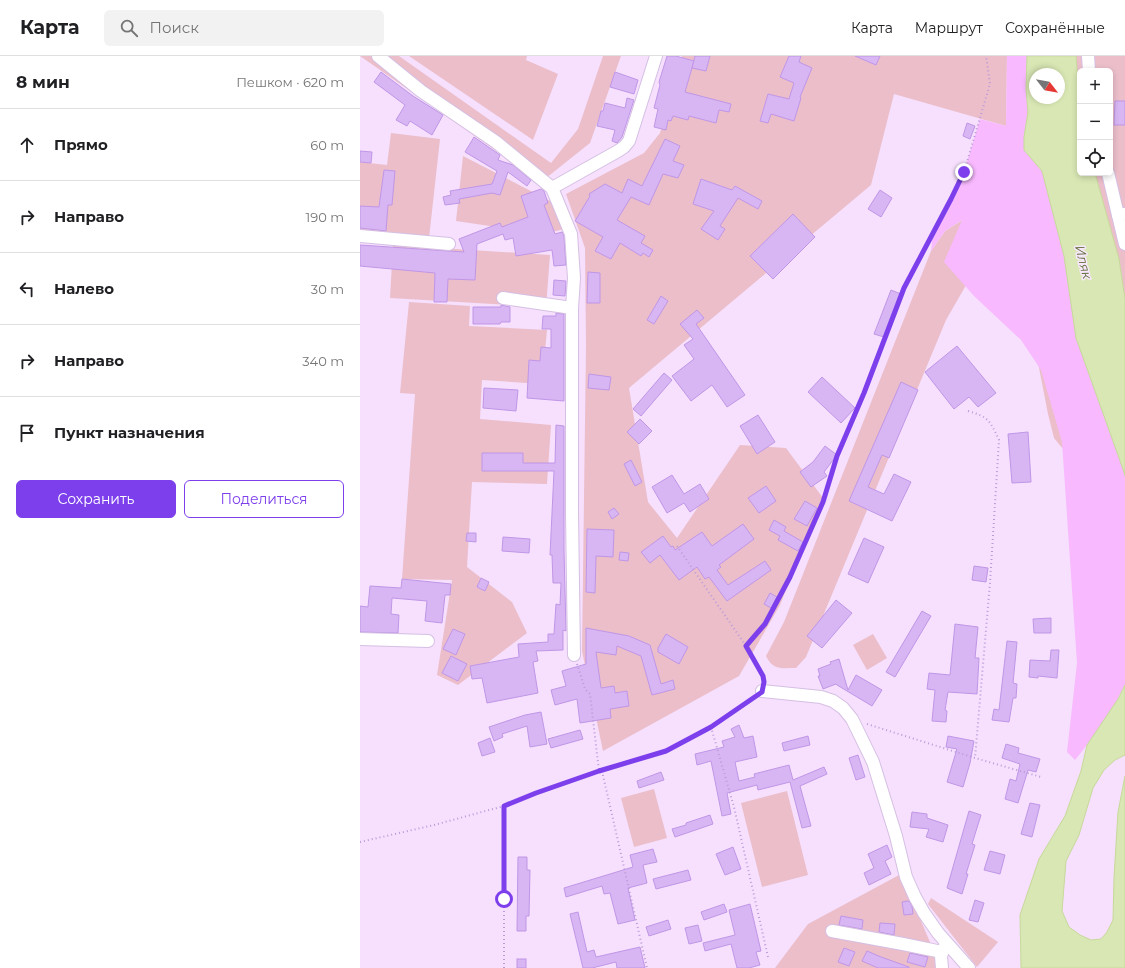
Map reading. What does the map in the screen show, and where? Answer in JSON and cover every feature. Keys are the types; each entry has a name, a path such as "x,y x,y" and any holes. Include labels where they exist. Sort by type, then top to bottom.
{"lane":[{"path":"378,56 421,91 496,142 552,188 571,234 574,278 572,308 574,655"},
{"path":"552,188 618,151 629,141 656,56"},
{"path":"1088,56 1089,68"},
{"path":"1109,176 1121,215 1125,244"},
{"path":"360,236 449,244"},
{"path":"503,298 572,308"},
{"path":"360,639 428,641"},
{"path":"762,692 821,697 833,701 843,708 852,719 873,762 896,836 901,860 912,890 944,948 969,968"},
{"path":"832,931 903,944 944,948"},
{"path":"942,968 940,960 944,948"}],"path":[{"path":"746,646 765,624 790,577 823,502 837,456 864,393 904,288 964,172 990,84 986,56"},
{"path":"968,411 983,416 992,426 999,440 990,583 975,758"},
{"path":"360,842 434,825 504,806 536,793 666,751 711,727 762,692 764,682 759,667 677,546"},
{"path":"574,655 585,689 590,694 601,771 647,968"},
{"path":"852,719 1041,777"},
{"path":"711,727 734,808 768,957"},
{"path":"504,806 504,968"}],"shaded area":[{"path":"360,56 399,56 551,163 578,129 603,56 621,56 590,143 541,182"},
{"path":"409,56 527,56 526,60 558,74 533,140"},
{"path":"682,56 1007,56 1006,126 894,94 871,185 629,388 648,502 677,538 740,445 786,448 823,498 780,605 739,676 603,751 582,651 586,346 585,248 566,194 644,153 660,133"},
{"path":"1076,56 1125,56 1125,299 1119,259 1096,176 1113,176 1113,68 1077,69"},
{"path":"391,133 440,139 429,238 360,231 360,162 387,165"},
{"path":"463,156 558,205 564,229 544,234 456,221"},
{"path":"991,202 1033,341 973,273 946,320 806,657 796,668 779,668 772,664 766,656 784,622 931,251 945,231"},
{"path":"393,245 550,255 546,307 390,298"},
{"path":"409,302 470,306 469,326 547,330 542,384 482,380 480,419 551,425 547,484 472,482 467,567 512,602 527,633 458,685 437,675 452,580 402,579 415,394 400,393"},
{"path":"1035,346 1068,455 1054,438"},
{"path":"873,634 887,658 867,670 853,645"},
{"path":"654,789 667,838 634,847 621,798"},
{"path":"787,791 808,875 762,887 741,803"},
{"path":"901,874 941,968 775,968 808,924"},
{"path":"931,898 998,942 977,967 928,904"}],"sand":[{"path":"1007,56 1027,56 1026,89 1028,112 1024,137 1024,150 1042,171 1064,256 1076,338 1125,476 1125,685 1102,724 1075,760 1067,752 1077,663 1062,442 1041,370 1021,340 974,296 944,262 962,220 945,231 931,251 933,233 964,172 980,119 1006,126"}],"water":[{"name":"Иляк","path":"1027,56 1076,56 1077,176 1096,176 1119,259 1125,299 1125,476 1076,338 1064,256 1042,171 1024,150 1024,137 1028,112 1026,89"},
{"path":"1125,685 1125,755 1115,760 1104,770 1093,788 1079,835 1066,861 1062,911 1069,927 1080,935 1091,940 1101,939 1107,932 1113,920 1118,812 1125,776 1125,968 1021,968 1020,915 1039,859 1065,816 1081,771 1087,745 1118,699"}],"building":[{"path":"667,56 676,56 694,61 685,92 731,104 729,112 719,110 716,123 689,116 688,120 673,116 671,121 668,120 666,130 654,127 658,109 654,108 660,85 659,82"},
{"path":"695,56 710,56 706,71 692,68"},
{"path":"789,56 801,56 799,62 812,68 800,97 801,98 794,121 771,114 768,123 760,121 768,94 789,99 794,83 780,77"},
{"path":"855,56 880,56 876,65"},
{"path":"381,72 413,96 443,115 432,135 410,121 407,126 396,120 405,105 374,82"},
{"path":"615,72 638,80 634,94 610,87"},
{"path":"627,98 634,100 622,137 617,143 612,141 615,130 597,126 605,103 625,108"},
{"path":"1115,101 1125,101 1125,125 1114,125"},
{"path":"967,123 975,126 970,139 963,136"},
{"path":"474,137 500,155 498,160 513,165 531,180 527,186 508,172 500,195 492,193 459,199 460,203 445,205 443,197 451,195 450,191 492,184 497,171 465,152"},
{"path":"665,139 680,146 673,161 684,165 678,178 663,174 649,205 631,197 617,220 645,236 641,243 653,250 649,257 643,253 641,256 620,243 611,259 595,251 603,237 575,221 590,196 589,194 605,184 622,193 628,179 642,186"},
{"path":"360,151 372,152 371,163 360,162"},
{"path":"384,170 395,171 392,205 388,205 386,231 360,228 360,206 379,207"},
{"path":"701,179 732,190 735,186 762,201 758,209 738,198 720,226 725,229 718,240 701,229 714,211 693,204"},
{"path":"541,189 544,191 548,203 544,205 555,234 562,232 564,236 566,265 554,266 552,250 516,256 513,238 505,240 503,234 477,244 475,280 448,279 447,302 434,302 435,273 360,266 360,245 464,252 459,239 500,223 502,227 528,217 521,196"},
{"path":"880,190 892,198 881,217 868,209"},
{"path":"793,214 815,237 773,279 750,256"},
{"path":"588,272 600,273 600,303 587,303"},
{"path":"554,280 566,281 565,296 553,295"},
{"path":"891,290 901,294 884,337 874,334"},
{"path":"661,296 668,301 654,324 647,320"},
{"path":"501,305 510,307 510,322 501,322 500,324 473,324 473,307 501,307"},
{"path":"697,310 704,318 696,324 745,395 727,407 712,385 691,401 672,376 694,359 684,345 693,339 680,324"},
{"path":"556,313 564,314 564,401 527,398 529,360 540,361 541,347 551,348 551,329 542,329 543,316 556,316"},
{"path":"957,346 996,393 978,407 969,397 954,409 925,372"},
{"path":"664,373 672,380 641,416 633,409"},
{"path":"589,374 611,377 609,390 588,388"},
{"path":"822,377 855,408 841,423 808,392"},
{"path":"901,382 918,390 889,458 882,455 868,487 884,494 894,474 911,482 892,521 849,501"},
{"path":"484,388 518,390 516,411 483,408"},
{"path":"758,415 775,442 757,454 740,426"},
{"path":"640,419 652,431 639,444 627,432"},
{"path":"556,425 564,426 564,550 566,631 563,630 563,650 536,651 538,661 533,662 538,693 487,703 482,678 472,679 470,666 519,657 518,644 548,642 548,634 554,634 556,604 560,605 561,583 553,583 552,555 550,555 554,471 482,471 482,453 523,453 523,463 555,463"},
{"path":"1028,432 1031,482 1012,483 1008,434"},
{"path":"825,446 837,455 824,472 827,476 811,487 800,472 813,462"},
{"path":"631,460 642,482 635,486 624,464"},
{"path":"672,475 684,494 700,484 709,499 690,512 684,503 667,513 652,487"},
{"path":"766,486 776,501 759,513 748,498"},
{"path":"805,501 817,508 807,526 794,519"},
{"path":"614,508 619,514 612,519 608,512"},
{"path":"774,520 786,527 784,531 803,542 798,551 778,540 780,536 769,530"},
{"path":"743,524 754,539 719,565 721,567 717,570 728,585 765,561 771,570 727,601 709,577 705,579 697,567 679,580 660,555 650,563 641,552 663,536 675,550 702,532 712,546"},
{"path":"587,529 614,530 613,557 596,556 595,593 586,592"},
{"path":"467,533 476,533 476,542 466,541"},
{"path":"503,537 530,539 529,553 502,551"},
{"path":"864,538 884,547 868,583 848,574"},
{"path":"620,552 629,553 628,561 619,560"},
{"path":"974,566 988,568 986,582 972,580"},
{"path":"481,578 489,582 485,591 477,587"},
{"path":"402,579 451,584 450,595 445,595 442,623 425,621 427,601 392,598 391,614 399,615 398,633 360,632 360,606 368,607 370,586 401,588"},
{"path":"770,593 777,597 771,608 764,604"},
{"path":"836,600 852,613 822,648 807,636"},
{"path":"922,611 931,616 895,677 886,672"},
{"path":"1051,618 1051,633 1034,633 1033,619"},
{"path":"955,624 978,627 975,658 979,658 977,694 948,692 945,710 947,711 946,722 932,721 935,690 927,689 929,673 950,675"},
{"path":"586,628 629,636 650,645 661,684 673,680 675,689 652,695 641,656 617,646 616,655 596,652 601,688 614,686 615,693 627,691 629,706 610,709 611,718 580,723 577,699 555,705 551,690 566,686 562,671 586,664"},
{"path":"453,629 465,634 456,655 443,649"},
{"path":"666,634 688,647 679,664 658,652 658,648"},
{"path":"1007,641 1017,642 1013,683 1017,684 1016,698 1013,698 1009,722 992,720 994,709 999,710"},
{"path":"1051,650 1059,650 1057,678 1038,676 1038,678 1029,677 1030,660 1050,661"},
{"path":"451,656 467,664 458,681 442,673"},
{"path":"839,659 848,690 856,675 882,690 872,706 836,684 823,689 818,676 820,676 818,669"},
{"path":"541,712 547,744 530,747 527,726 502,734 503,737 494,741 489,727 525,715"},
{"path":"739,725 744,738 753,736 757,757 735,762 739,781 755,777 754,774 789,765 793,780 824,767 827,774 800,786 811,826 802,828 790,782 758,790 757,785 727,793 731,814 722,816 711,761 697,765 695,754 724,747 722,741 735,737 731,729"},
{"path":"580,730 583,739 551,748 548,739"},
{"path":"808,736 810,745 784,751 782,743"},
{"path":"948,736 974,741 970,763 963,787 947,782 957,749 946,747"},
{"path":"490,738 495,752 482,756 478,743"},
{"path":"1006,744 1019,748 1018,753 1040,759 1036,772 1028,770 1018,803 1005,799 1010,779 1016,781 1020,764 1002,758"},
{"path":"858,755 865,777 856,780 849,758"},
{"path":"661,772 664,780 639,788 637,781"},
{"path":"1030,803 1040,805 1032,837 1021,834"},
{"path":"969,811 981,815 972,844 975,845 966,874 968,874 962,894 947,888"},
{"path":"912,812 927,814 927,818 948,825 943,842 926,837 929,829 910,827"},
{"path":"710,815 713,824 675,837 672,829"},
{"path":"887,845 892,857 885,861 891,874 869,885 864,873 874,868 868,854"},
{"path":"733,847 741,869 725,875 716,854"},
{"path":"653,849 657,862 643,865 647,883 628,888 635,920 618,924 610,893 604,894 602,886 566,897 564,888 633,867 630,855"},
{"path":"990,851 1005,855 1000,874 984,870"},
{"path":"518,857 527,857 527,870 530,870 529,916 526,916 526,931 517,931"},
{"path":"688,870 691,880 656,889 653,879"},
{"path":"975,900 984,903 978,922 969,920"},
{"path":"909,901 912,906 913,914 904,915 902,902"},
{"path":"724,904 727,912 704,920 701,912"},
{"path":"750,904 761,951 756,952 760,965 749,968 737,968 731,944 705,951 703,943 735,935 729,910"},
{"path":"578,912 587,952 594,950 596,957 640,947 645,968 617,968 616,962 592,968 583,968 570,914"},
{"path":"841,916 863,920 862,929 839,925"},
{"path":"668,920 671,929 649,936 646,927"},
{"path":"880,923 895,924 894,935 879,932"},
{"path":"698,925 702,941 689,944 685,928"},
{"path":"844,948 855,952 849,966 838,962"},
{"path":"867,951 909,968 878,968 862,961"},
{"path":"910,953 928,957 925,967 907,962"},
{"path":"517,959 526,959 526,968 517,968"}],"route":[{"path":"504,899 504,806 599,771 666,751 711,727 762,692 764,682 763,676 746,646 765,624 790,577 823,502 837,456 864,393 904,288 964,172"}]}
